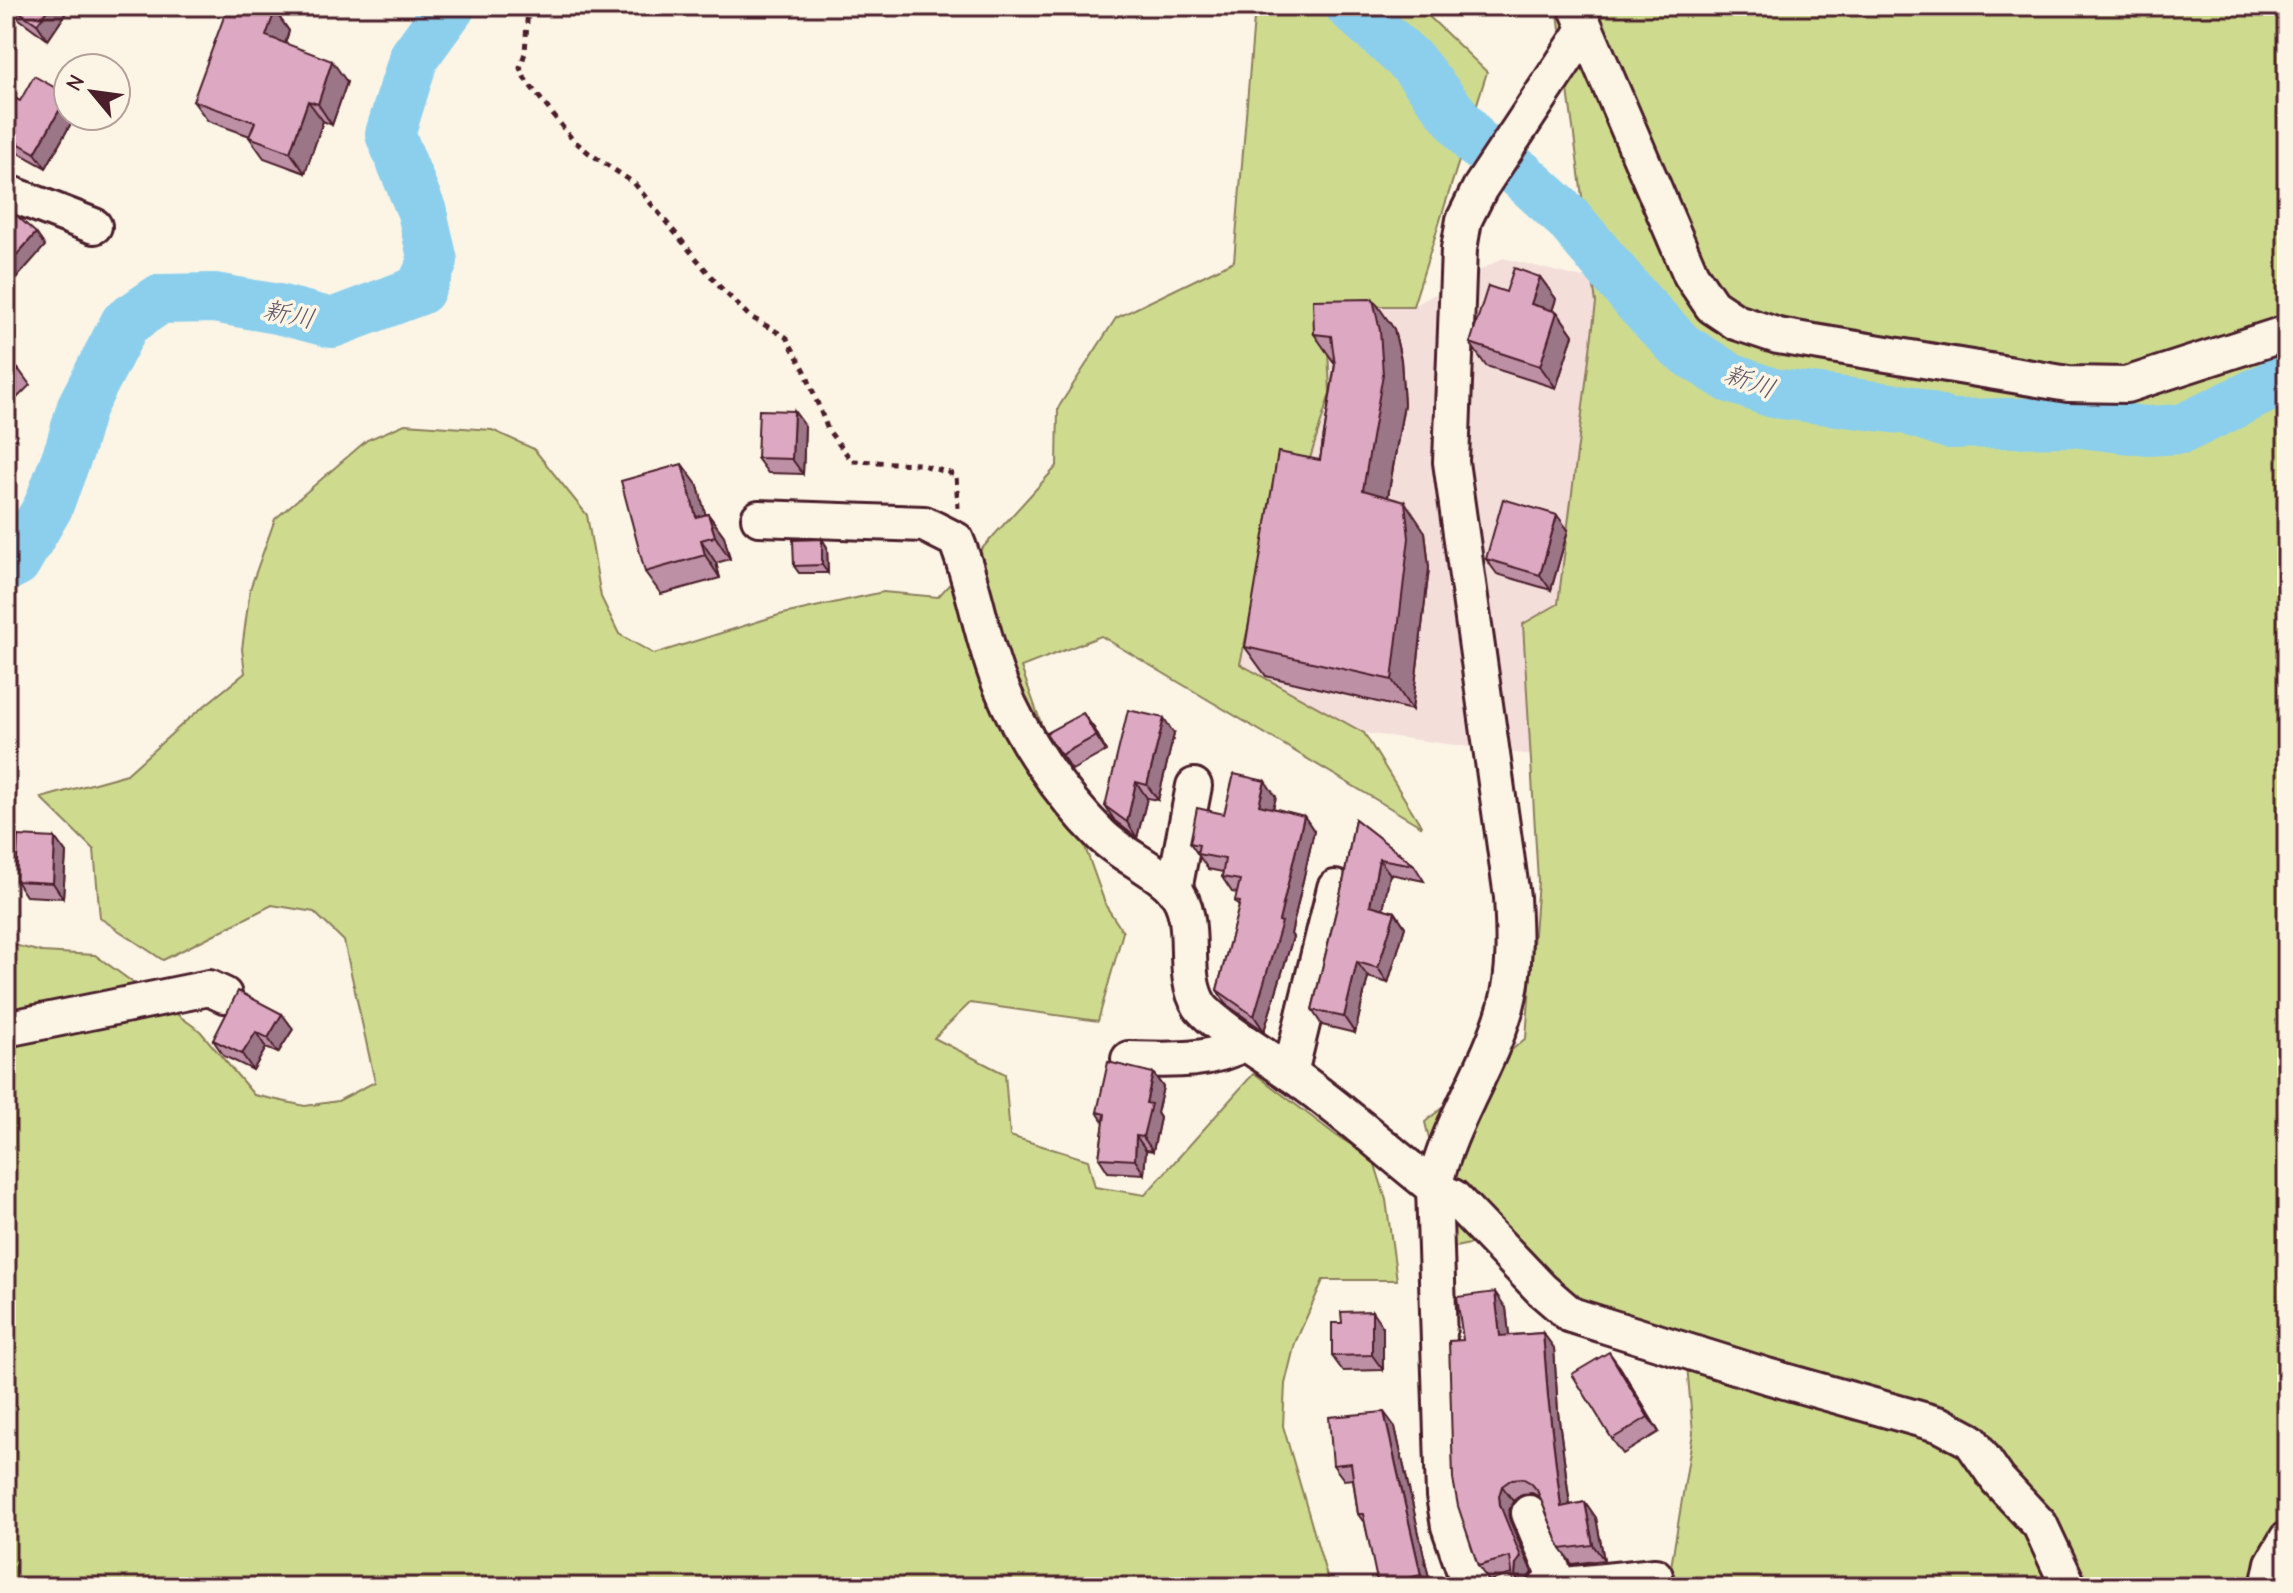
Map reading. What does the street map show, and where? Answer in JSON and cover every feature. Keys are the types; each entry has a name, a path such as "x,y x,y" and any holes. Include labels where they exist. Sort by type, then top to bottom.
{"street":[{"path":"1470,1587 1449,1526 1444,1496 1434,1188 1441,1155 1494,1042 1506,1004 1515,955 1512,897 1451,462 1459,249 1464,220 1526,118 1580,18"},
{"path":"1580,18 1691,275 1712,306 1736,322 1778,336 2068,384 2126,385 2287,333"},
{"path":"6,192 94,226"},
{"path":"759,518 924,524 956,540 967,567 974,601 1000,684 1024,734 1063,790 1102,836 1174,890 1185,911 1192,990 1201,1008 1290,1073 1434,1188 1453,1197 1542,1290 1571,1315 1767,1376 1941,1425 1971,1441 1998,1480 2040,1525 2069,1587"},
{"path":"1174,890 1194,786"},
{"path":"1290,1073 1335,888"},
{"path":"6,1029 209,988 224,995"},
{"path":"1129,1059 1204,1058 1228,1052 1245,1043"},
{"path":"1529,1513 1559,1586"},
{"path":"2268,1587 2273,1563 2287,1539"},
{"path":"1545,1587 1655,1576"}],"path":[{"path":"528,6 527,39 520,68 525,79 572,139 634,183 719,286 749,316 786,337 805,371 828,430 852,461 919,464 956,475 956,540"}],"shaded area":[{"path":"1503,258 1594,281 1596,303 1558,604 1523,624 1531,755 1364,733 1240,664 1271,522 1326,306 1413,306"}],"green space":[{"path":"1255,6 1418,6 1487,72 1413,306 1326,306 1330,393 1308,465 1271,522 1240,664 1364,733 1422,827 1101,636 1021,667 1106,906 1123,932 1098,1021 970,1003 934,1038 1005,1074 1010,1136 1088,1160 1095,1187 1145,1195 1254,1073 1337,1136 1373,1158 1386,1200 1397,1280 1323,1280 1295,1343 1285,1384 1283,1426 1330,1587 6,1587 6,943 42,952 95,955 200,1031 254,1095 305,1106 338,1101 375,1082 344,941 314,912 272,905 163,960 100,918 94,850 41,798 127,774 245,673 242,649 250,589 275,519 367,440 405,424 492,430 534,449 587,515 601,597 619,634 654,654 779,615 883,592 938,597 1057,466 1058,408 1116,318 1234,261"},
{"path":"1557,6 2287,6 2287,1587 1682,1587 1671,1567 1693,1433 1685,1342 1555,1290 1508,1236 1455,1247 1425,1122 1526,1038 1538,881 1523,624 1558,604 1596,303"}],"building":[{"path":"11,6 50,6 37,24"},
{"path":"228,6 262,6 275,11 266,36 332,61 318,104 308,101 290,152 249,137 255,122 193,101"},
{"path":"34,76 52,86 52,123 35,153 6,136 6,93 20,101"},
{"path":"15,214 36,233 6,267 6,224"},
{"path":"1514,268 1540,277 1531,304 1557,312 1540,366 1470,343 1488,286 1506,292"},
{"path":"1373,299 1380,331 1383,374 1363,490 1405,502 1409,538 1392,680 1245,647 1278,452 1320,460 1335,365 1331,336 1314,334 1313,300"},
{"path":"6,357 19,370 6,383"},
{"path":"759,410 794,411 792,459 757,458"},
{"path":"682,464 696,517 708,514 715,536 701,540 705,555 645,572 621,481"},
{"path":"1503,499 1557,515 1540,575 1486,559"},
{"path":"822,539 822,565 794,566 793,540"},
{"path":"1128,710 1164,718 1147,785 1136,782 1127,822 1105,806"},
{"path":"1083,713 1096,736 1061,755 1046,733"},
{"path":"1234,774 1265,781 1259,805 1304,816 1279,921 1282,922 1254,1016 1217,990 1240,902 1235,901 1240,880 1222,877 1225,859 1197,854 1199,845 1190,843 1197,808 1224,814"},
{"path":"1355,819 1414,865 1379,859 1370,905 1395,912 1378,968 1357,962 1344,1017 1312,1010"},
{"path":"18,836 55,838 53,883 16,881"},
{"path":"238,991 282,1014 268,1038 256,1032 242,1054 213,1040"},
{"path":"1108,1062 1153,1073 1146,1103 1151,1104 1143,1137 1136,1136 1135,1160 1099,1158 1105,1114 1097,1112"},
{"path":"1495,1292 1500,1336 1543,1333 1561,1507 1585,1502 1593,1545 1561,1549 1537,1490 1522,1478 1512,1479 1502,1486 1499,1496 1521,1557 1516,1564 1515,1575 1523,1587 1514,1587 1510,1557 1478,1566 1458,1506 1453,1479 1449,1341 1463,1340 1457,1297"},
{"path":"1372,1311 1372,1355 1332,1356 1332,1323 1342,1323 1341,1312"},
{"path":"1609,1352 1648,1417 1612,1439 1572,1374"},
{"path":"1384,1412 1421,1575 1378,1585 1363,1514 1358,1514 1351,1463 1333,1465 1329,1417"}],"waterway":[{"name":"新川","path":"6,567 16,562 48,507 82,406 125,323 160,299 214,298 278,309 332,323 420,290 433,261 422,212 390,134 414,57 451,6"},
{"name":"新川","path":"1350,6 1412,62 1477,144 1520,174 1568,218 1639,303 1681,347 1730,378 1773,393 1908,410 1949,424 2071,422 2147,431 2182,429 2287,378"}]}
